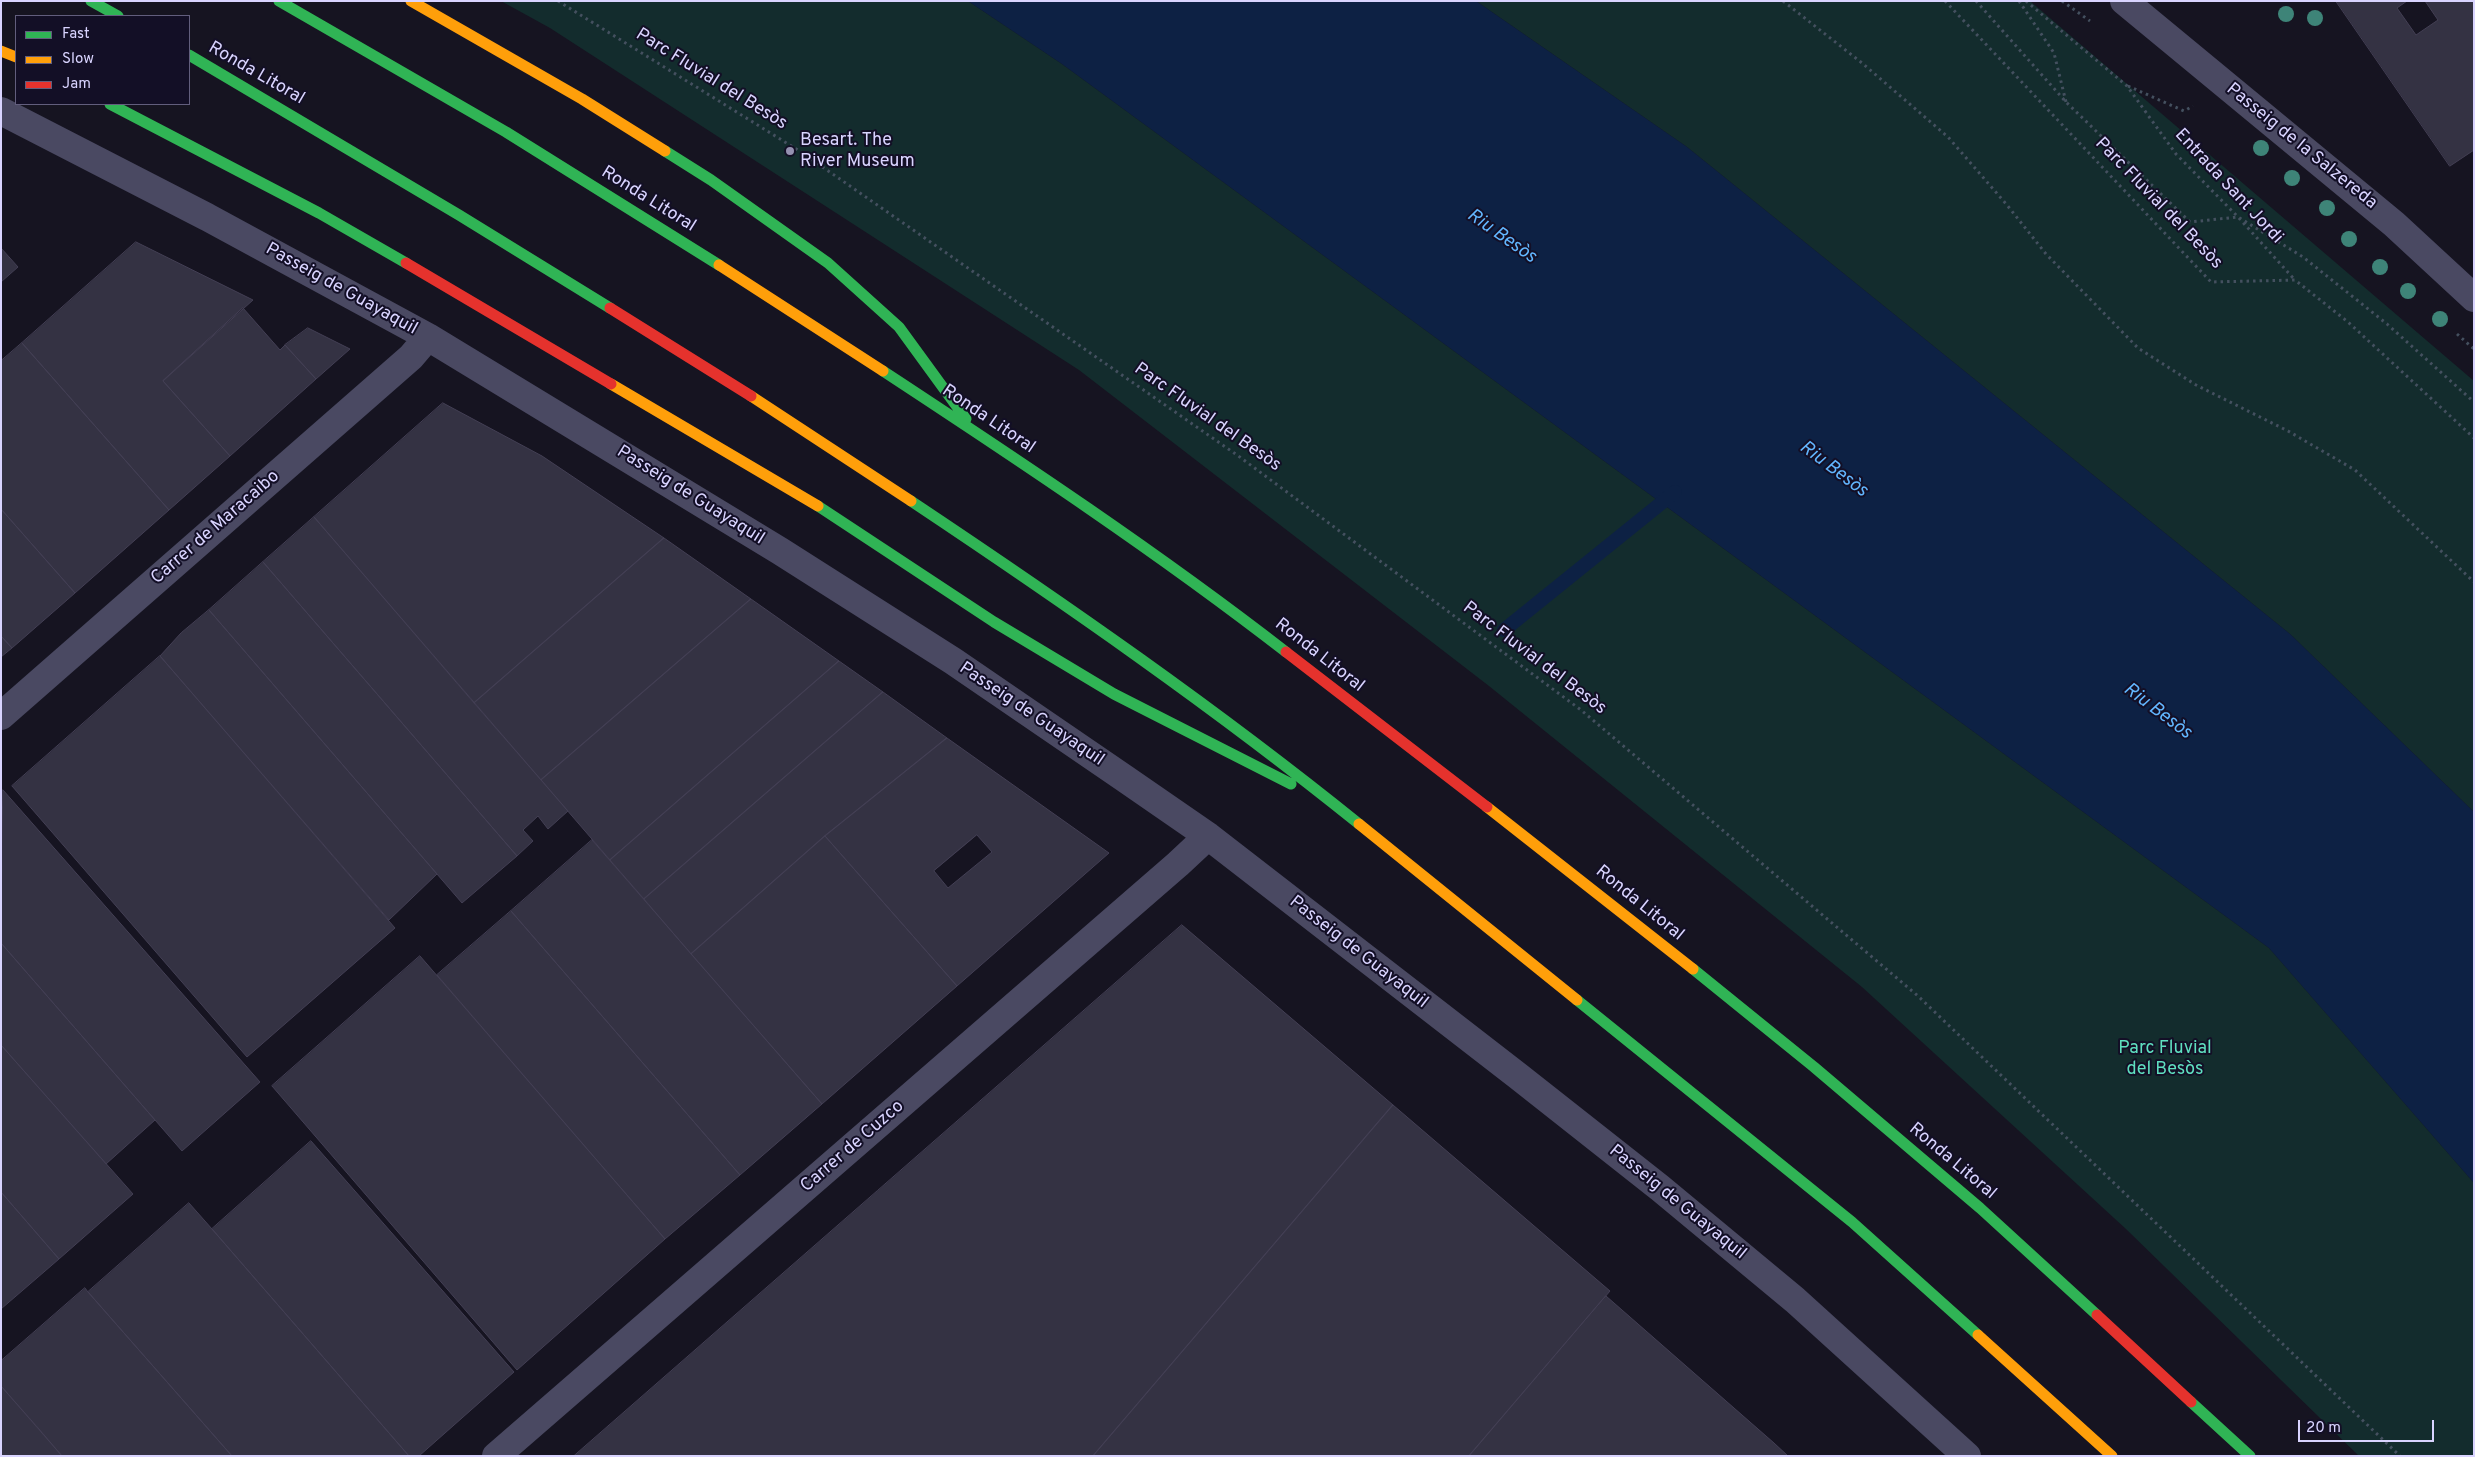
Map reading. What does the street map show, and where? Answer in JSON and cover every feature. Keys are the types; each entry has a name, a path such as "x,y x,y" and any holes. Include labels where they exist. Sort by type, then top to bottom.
{"highway":[{"path":"91,1 116,15"},
{"name":"Ronda Litoral","path":"280,1 506,132 781,304 976,432 1216,598 1574,874 1814,1067 1980,1208 2250,1456"},
{"path":"411,1 606,114 711,180 828,263 899,327 976,432"},
{"path":"1,51 15,57"},
{"name":"Ronda Litoral","path":"190,56 459,215 724,379 1016,571 1267,750 1852,1222 2112,1456"},
{"path":"112,105 319,213 441,283 825,510 994,622 1114,694 1339,808"}],"street":[{"name":"Passeig de la Salzereda","path":"2124,1 2394,224 2474,298"},
{"name":"Passeig de Guayaquil","path":"1,111 207,218 428,337 606,444 944,656 1208,836 1660,1188 1795,1300 1967,1456"},
{"name":"Carrer de Maracaibo","path":"1,716 411,357 428,337"},
{"name":"Carrer de Cuzco","path":"496,1456 1208,836"}],"path":[{"name":"Parc Fluvial del Besòs","path":"558,1 809,158 1237,455 1581,710 1918,996 2400,1456"},
{"path":"1783,1 1862,63 1948,137 2007,205 2046,254 2138,348 2196,385 2288,431 2355,470 2474,582"},
{"name":"Parc Fluvial del Besòs","path":"1945,1 2211,282 2294,280"},
{"name":"Parc Fluvial del Besòs","path":"1976,1 2066,102 2190,222 2238,217"},
{"path":"2019,1 2054,53 2066,102"},
{"name":"Entrada Sant Jordi","path":"2026,1 2127,86 2176,154 2238,217 2294,280"},
{"name":"Entrada Sant Jordi","path":"2127,86 2184,111"},
{"path":"2238,217 2303,257 2386,324 2474,402"},
{"path":"2294,280 2348,322 2474,438"}],"green space":[{"name":"Parc Fluvial del Besòs","path":"501,1 968,1 1062,64 2269,948 2474,1183 2474,1456 2359,1456 2126,1229 1862,987 1489,686 1079,370 550,28"},
{"path":"1476,1 2030,1 2474,381 2474,812 2290,634 1687,147"}],"water":[{"name":"Riu Besòs","path":"968,1 1476,1 1687,147 2290,634 2474,812 2474,1183 2269,948 1062,64"}],"building":[{"path":"2336,1 2407,1 2397,8 2416,35 2438,20 2425,1 2474,1 2474,150 2450,166"},
{"path":"136,242 253,300 163,381 230,456 169,510 22,343"},
{"path":"1,248 18,267 1,282"},
{"path":"243,308 280,350 285,345 316,379 230,456 163,381"},
{"path":"308,328 350,349 316,379 285,345"},
{"path":"22,343 169,510 75,593 1,509 1,361"},
{"path":"443,403 542,456 664,538 474,703 314,517"},
{"path":"1,509 75,593 12,648 1,636"},
{"path":"314,517 568,811 548,829 538,816 523,830 533,841 517,856 263,562"},
{"path":"664,538 751,599 541,780 474,703"},
{"path":"263,562 517,856 462,903 209,610"},
{"path":"751,599 839,661 610,860 541,780"},
{"path":"209,610 437,874 389,920 160,656 181,633"},
{"path":"1,636 12,648 1,657"},
{"path":"160,656 395,928 247,1057 12,786"},
{"path":"839,661 883,692 644,899 610,860"},
{"path":"883,692 947,738 825,836 691,954 644,899"},
{"path":"947,738 1109,853 957,986 825,836","holes":["977,835 992,852 948,888 934,871"]},
{"path":"3,790 260,1082 182,1151 1,943"},
{"path":"825,836 957,986 822,1104 691,954"},
{"path":"592,840 822,1104 740,1175 511,911"},
{"path":"511,911 740,1175 665,1239 437,975"},
{"path":"1182,925 1393,1105 1093,1456 574,1456"},
{"path":"1,943 155,1120 106,1164 1,1045"},
{"path":"420,956 665,1239 517,1370 272,1086"},
{"path":"1,1045 133,1194 59,1259 1,1192"},
{"path":"1393,1105 1610,1291 1469,1456 1093,1456"},
{"path":"311,1141 514,1372 419,1456 409,1456 212,1229"},
{"path":"1,1192 59,1259 1,1309"},
{"path":"189,1203 409,1456 232,1456 88,1292"},
{"path":"85,1288 232,1456 62,1456 1,1386 1,1361"},
{"path":"1606,1296 1774,1443 1788,1456 1469,1456"},
{"path":"1,1386 39,1429 62,1456 1,1456"}],"waterway":[{"path":"1504,630 1675,492"}],"traffic: fast":[{"path":"91,1 116,15"},
{"path":"279,1 506,132 719,265"},
{"path":"190,56 459,215 610,308"},
{"path":"112,105 319,213 406,263"},
{"path":"665,151 711,180 828,263 899,327 966,419"},
{"path":"883,371 1037,473 1138,543 1286,652"},
{"path":"911,501 1138,657 1250,739 1359,824"},
{"path":"818,506 994,622 1114,694 1291,784"},
{"path":"1693,969 1814,1067 1980,1208 2097,1315"},
{"path":"1577,1000 1852,1222 1978,1335"},
{"path":"2191,1402 2250,1456"}],"traffic: slow":[{"path":"411,1 582,99 665,151"},
{"path":"1,51 15,57"},
{"path":"719,265 883,371"},
{"path":"611,384 818,506"},
{"path":"751,396 911,501"},
{"path":"1487,807 1693,969"},
{"path":"1359,824 1577,1000"},
{"path":"1978,1335 2112,1456"}],"traffic: jam":[{"path":"406,263 611,384"},
{"path":"610,308 751,396"},
{"path":"1286,652 1487,807"},
{"path":"2097,1315 2191,1402"}],"place":[{"name":"Besart. The River Museum","path":"790,151"}]}
